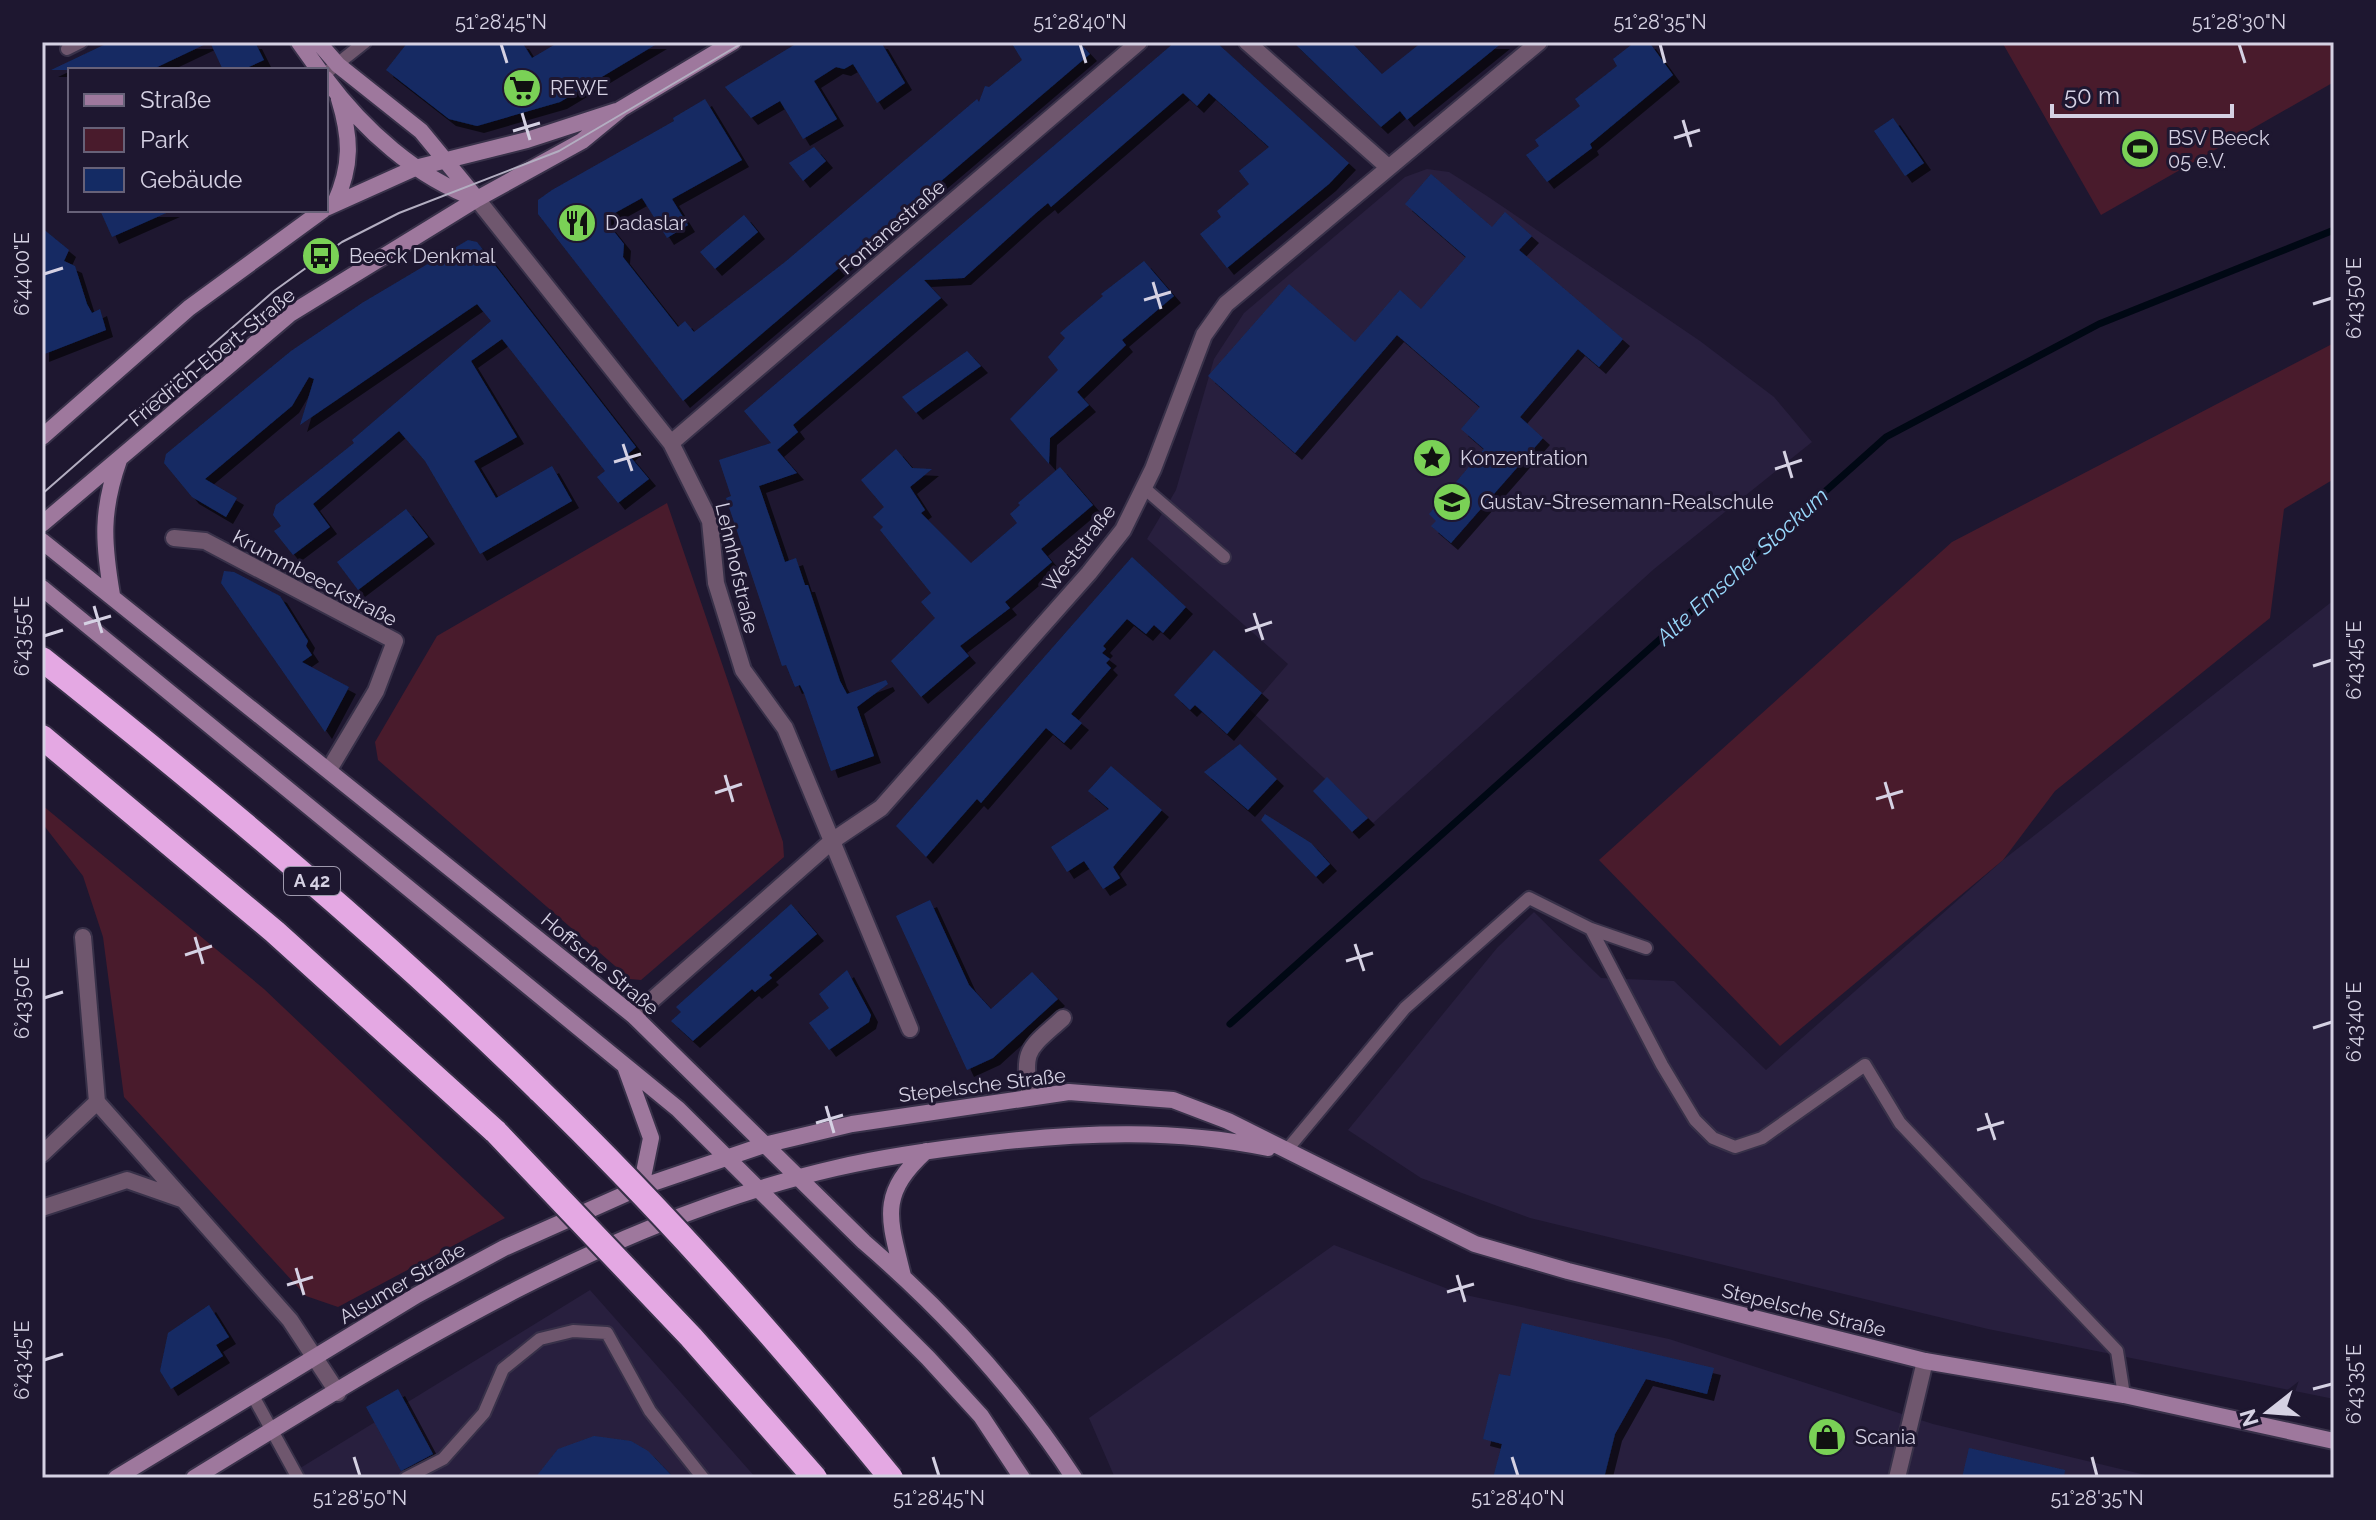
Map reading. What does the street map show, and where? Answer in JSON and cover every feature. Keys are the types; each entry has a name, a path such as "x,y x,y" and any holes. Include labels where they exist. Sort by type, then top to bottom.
{"highway":[{"name":"A 42","path":"42,659 312,882 460,1013 606,1155 739,1299 891,1478"},
{"path":"42,737 275,932 496,1132 691,1337 815,1478"}],"street":[{"path":"299,42 318,68"},
{"path":"318,42 337,94 350,151 347,175 328,207"},
{"name":"Friedrich-Ebert-Straße","path":"42,524 290,314 477,199 570,148 707,49 733,42"},
{"name":"Fontanestraße","path":"671,443 1139,42"},
{"path":"1247,42 1388,167"},
{"name":"Weststraße","path":"634,1016 832,841 881,808 1068,597 1123,530 1144,488 1204,335 1226,304 1539,42"},
{"path":"330,72 421,131 477,199"},
{"path":"337,94 415,168 441,185 477,199"},
{"name":"Friedrich-Ebert-Straße","path":"328,207 415,168 527,140 621,109"},
{"name":"Lehnhofstraße","path":"477,199 671,443 710,521 716,583 743,670 785,728 910,1029"},
{"name":"Friedrich-Ebert-Straße","path":"42,437 189,308 321,212"},
{"path":"112,595 104,529 107,495 120,458"},
{"name":"Krummbeeckstraße","path":"174,538 205,541 395,641 376,691 330,768"},
{"name":"Hoffsche Straße","path":"42,541 330,768 634,1016 798,1178 903,1276 988,1366 1074,1478"},
{"path":"42,588 623,1061 760,1191 960,1393 981,1416 1022,1478"},
{"path":"83,937 97,1102 290,1320 338,1393"},
{"path":"1030,1097 1024,1060 1033,1045 1063,1018"},
{"path":"623,1061 651,1138 641,1187"},
{"name":"Stepelsche Straße","path":"725,1157 764,1145 922,1111 1069,1092 1173,1100 1228,1121 1475,1244 1568,1271 1925,1361 2124,1395 2334,1441"},
{"path":"42,1154 97,1102"},
{"name":"Stepelsche Straße","path":"760,1191 798,1178 928,1150 1061,1135 1184,1135 1286,1151"},
{"path":"903,1276 890,1214 894,1189 908,1168 928,1150"},
{"name":"Alsumer Straße","path":"116,1478 417,1295 504,1248 641,1187 725,1157"},
{"path":"42,1208 127,1180 185,1201"},
{"path":"194,1478 522,1288 697,1211 760,1191"},
{"path":"1897,1478 1925,1361"}],"lane":[{"path":"67,49 81,42"},
{"path":"330,72 365,42"},
{"path":"1144,488 1224,557"},
{"path":"1286,1151 1405,1008 1529,898 1591,929 1646,948"},
{"path":"1591,929 1662,1065 1695,1120 1713,1138 1735,1147 1762,1138 1865,1065 1900,1123 2117,1351 2124,1395"},
{"path":"406,1478 443,1459 484,1413 503,1369 540,1339 573,1331 607,1333 650,1411 703,1478"},
{"path":"253,1396 298,1478"}],"shaded area":[{"name":"Gustav-Stresemann-Realschule","path":"1427,169 1449,172 1700,341 1774,397 1812,442 1654,569 1373,823 1249,709 1288,664 1147,539 1176,490 1214,359 1244,313 1405,177"},
{"path":"2334,600 2334,1399 1988,1329 1530,1218 1421,1178 1348,1130 1497,948 1534,912 1601,978 1674,981 1766,1070 2003,860"},
{"path":"1334,1245 1461,1294 1669,1339 1933,1424 2158,1478 1115,1478 1089,1418"},
{"path":"590,1290 756,1478 284,1478"}],"green space":[{"name":"BSV Beeck 05 e.V.","path":"2002,42 2334,42 2334,82 2101,215"},
{"path":"2334,343 2334,479 2284,509 2270,618 2055,791 2003,860 1780,1046 1599,860 1952,542"},
{"path":"667,503 783,842 784,857 641,980 630,979 378,760 375,742 437,636"},
{"path":"42,805 264,989 505,1218 338,1307 306,1296 124,1097 103,937 83,876 42,823"}],"building":[{"path":"110,42 210,42 155,68 51,70"},
{"path":"210,42 255,42 264,60 246,68 222,68"},
{"path":"408,42 522,42 532,58 559,42 660,42 560,102 477,126 449,119 386,70"},
{"path":"799,42 881,42 905,83 877,103 853,64 844,69 836,67 814,81 837,119 803,139 780,101 751,118 725,87"},
{"path":"1011,42 1079,42 1090,54 683,401 538,214 538,200 552,190 674,121 673,118 705,99 742,160 672,199 688,225 667,238 642,198 604,219 624,244 623,257 678,327 685,321 694,332 785,262 977,99 979,102 985,86 989,87 1022,60"},
{"path":"1175,42 1216,42 1349,163 1329,184 1227,268 1200,234 1221,217 1217,211 1249,184 1239,171 1269,147 1209,93 1197,106 1183,93 1051,207 1048,203 1036,213 964,278 924,280 941,298 793,425 798,432 777,450 744,411"},
{"path":"1293,42 1351,42 1382,74 1422,42 1503,42 1407,120 1400,111 1381,127"},
{"path":"1635,42 1649,42 1673,75 1590,144 1592,148 1547,182 1526,155 1539,146 1535,140 1580,106 1575,99 1617,66 1613,59"},
{"path":"1893,118 1924,163 1905,176 1874,131"},
{"path":"814,147 826,161 803,181 789,163"},
{"path":"1431,174 1492,227 1505,212 1532,236 1519,250 1623,339 1599,367 1578,349 1520,417 1543,438 1451,543 1431,526 1436,521 1429,514 1484,449 1461,429 1480,407 1397,335 1295,453 1208,376 1289,284 1355,342 1400,290 1421,309 1466,257 1405,204"},
{"path":"101,212 168,212 112,237"},
{"path":"744,215 758,232 715,269 700,252"},
{"path":"42,228 69,250 64,261 75,266 87,304 92,313 100,309 106,330 42,355"},
{"path":"468,240 477,242 636,447 628,454 649,479 618,503 597,477 605,471 502,339 471,361 517,437 474,461 496,498 552,466 572,501 480,554 425,461 399,431 313,504 330,527 293,555 274,531 281,526 273,515 276,505 354,443 352,440 491,321 477,304 300,425 314,379 309,377 292,406 205,479 237,498 226,517 192,497 164,463 166,454 291,351 362,303"},
{"path":"1144,261 1174,296 1122,340 1126,345 1077,392 1089,405 1050,438 1049,464 1010,419 1058,370 1048,357 1065,338 1060,333 1103,296 1101,294"},
{"path":"967,351 981,366 916,413 902,397"},
{"path":"771,443 797,473 759,486 785,562 796,558 805,585 808,585 840,681 847,694 886,680 888,684 857,707 874,756 831,771 804,693 800,685 795,687 786,665 782,666 726,498 731,496 719,460"},
{"path":"896,449 912,468 932,469 910,487 925,510 921,513 971,563 1017,523 1010,514 1020,505 1018,503 1060,467 1093,505 1041,549 1052,562 1005,602 1010,608 960,646 969,656 921,697 891,661 935,618 921,602 931,593 880,530 883,527 873,517 884,507 861,480"},
{"path":"406,509 428,537 358,590 337,562"},
{"path":"1132,557 1186,607 1163,633 1154,625 1146,634 1127,619 1103,646 1106,649 1102,653 1110,659 1106,663 1111,668 1071,714 1082,723 1064,743 1046,728 981,803 977,799 926,857 896,826"},
{"path":"224,571 234,572 280,596 308,641 306,646 312,655 302,662 349,687 325,732 221,583"},
{"path":"1214,650 1262,693 1227,734 1195,705 1190,710 1174,695"},
{"path":"1240,744 1277,779 1248,810 1204,772"},
{"path":"1111,766 1162,810 1113,867 1120,878 1103,889 1084,861 1067,872 1051,847 1109,809 1088,791"},
{"path":"1327,777 1368,818 1352,832 1313,791"},
{"path":"1265,814 1311,843 1330,864 1316,877 1261,820"},
{"path":"930,900 969,985 991,1009 1032,972 1058,999 993,1058 967,1070 896,916"},
{"path":"791,904 817,934 769,975 772,978 755,992 752,989 693,1041 671,1021 681,1012 676,1007"},
{"path":"847,970 871,1015 869,1022 829,1050 809,1023 829,1008 819,994"},
{"path":"209,1305 229,1337 216,1345 223,1356 171,1389 160,1371 168,1333"},
{"path":"1522,1323 1714,1368 1707,1394 1646,1379 1615,1434 1604,1478 1493,1478 1502,1444 1483,1439 1499,1374 1510,1376"},
{"path":"398,1389 433,1454 401,1471 366,1407"},
{"path":"594,1436 631,1441 648,1451 674,1478 535,1478 558,1449"},
{"path":"1969,1448 2065,1470 2064,1478 1962,1478"}],"waterway":[{"name":"Alte Emscher Stockum","path":"1230,1024 1886,437 2099,324 2334,230"}],"tram line":[{"path":"42,494 274,291 342,242 399,213 559,151 744,42"}],"place":[{"name":"REWE","path":"522,88"},
{"name":"BSV Beeck 05 e.V.","path":"2140,149"},
{"name":"Dadaslar","path":"577,223"},
{"name":"Beeck Denkmal","path":"321,256"},
{"name":"Konzentration","path":"1432,458"},
{"name":"Gustav-Stresemann-Realschule","path":"1452,502"},
{"name":"Scania","path":"1827,1437"}]}
